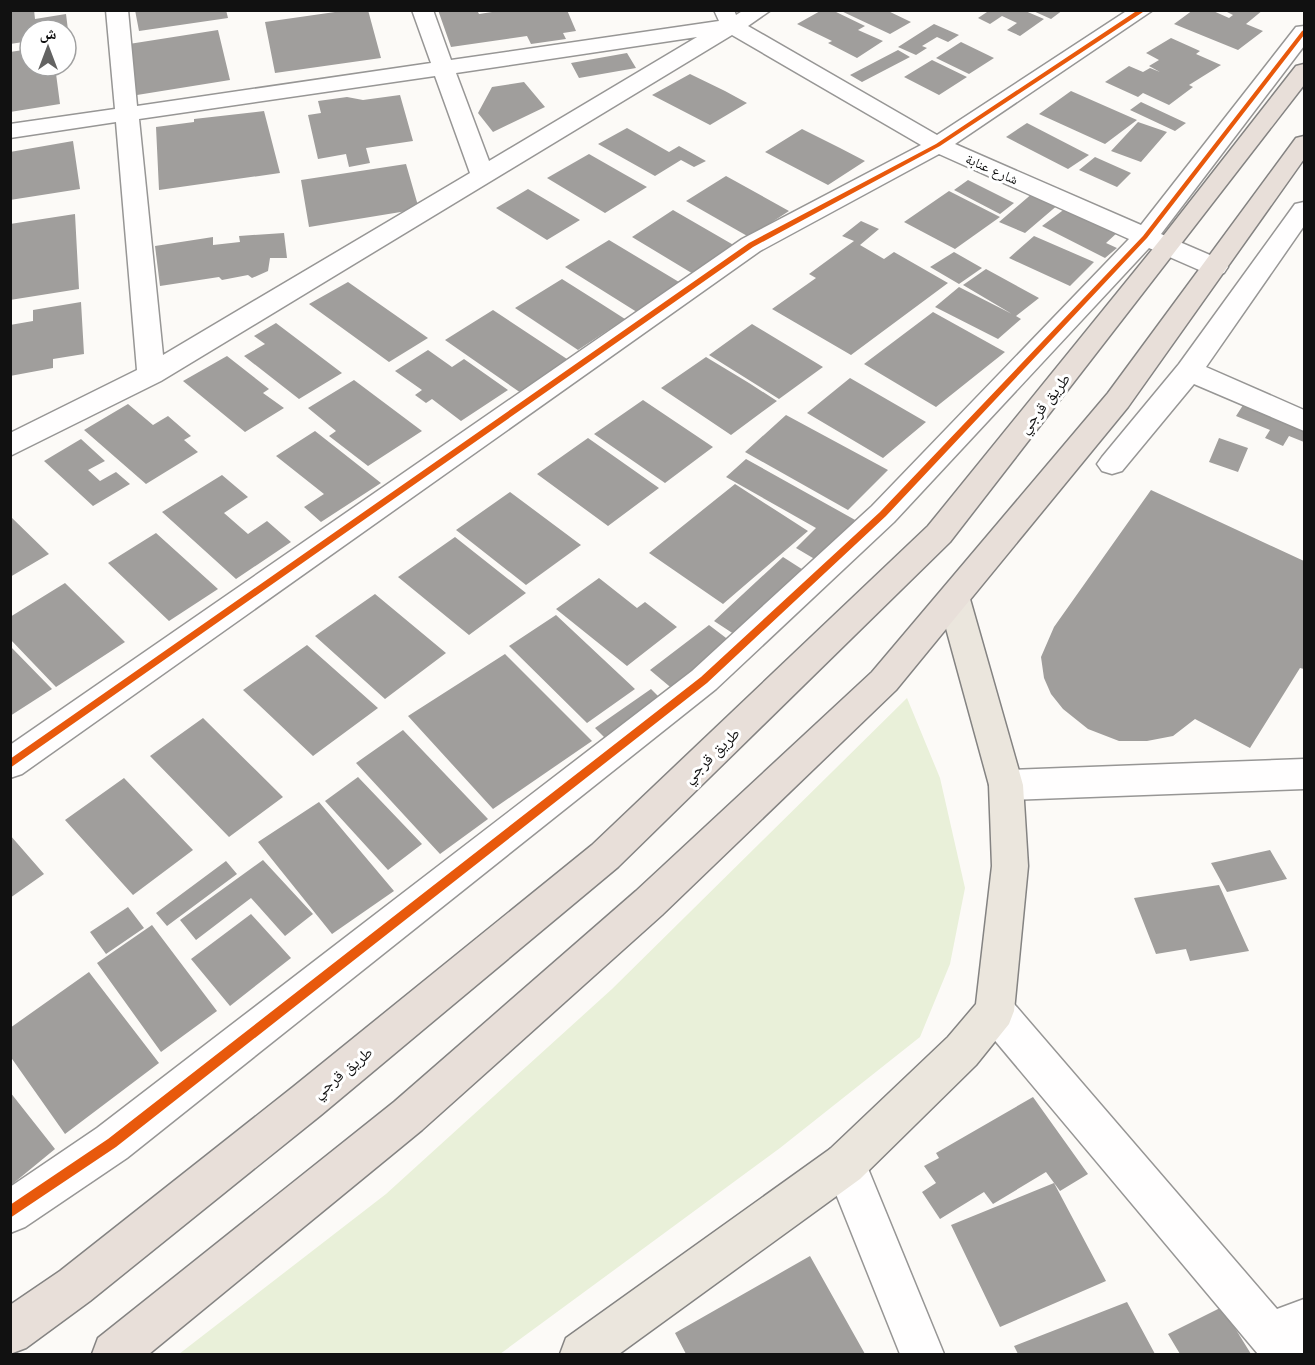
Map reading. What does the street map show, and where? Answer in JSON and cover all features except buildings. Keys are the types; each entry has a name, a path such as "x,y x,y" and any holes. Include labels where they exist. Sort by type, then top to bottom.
{"highway":[{"name":"طريق قرجي","path":"10,1332 75,1286 288,1116 605,856 939,534 1157,242 1305,71"},
{"path":"114,1354 408,1116 649,903 884,681 1118,400 1305,143"}],"main road":[{"path":"582,1354 845,1164 962,1051 995,1011 1010,866 1006,785 954,599"}],"street":[{"path":"117,10 151,374"},
{"path":"422,10 482,173"},
{"path":"10,131 444,70 761,10"},
{"path":"10,764 751,245 938,145 1143,10"},
{"path":"10,446 151,374 482,173 728,18"},
{"name":"شارع عنابة","path":"728,18 938,145 1215,267"},
{"path":"10,1212 112,1143 704,680 883,514 1157,242 1305,32"},
{"path":"1112,464 1189,371 1305,209"},
{"path":"1189,371 1305,422"},
{"path":"1006,785 1305,774"},
{"path":"995,1011 1288,1336"},
{"path":"845,1164 922,1354"}],"green space":[{"path":"907,698 940,778 965,888 950,964 920,1037 780,1148 500,1354 179,1354 386,1194 612,989"}],"cycle path":[{"path":"10,764 751,245 938,145 1143,10"},
{"path":"10,1212 112,1143 704,680 883,514 1145,237 1304,32"}]}
